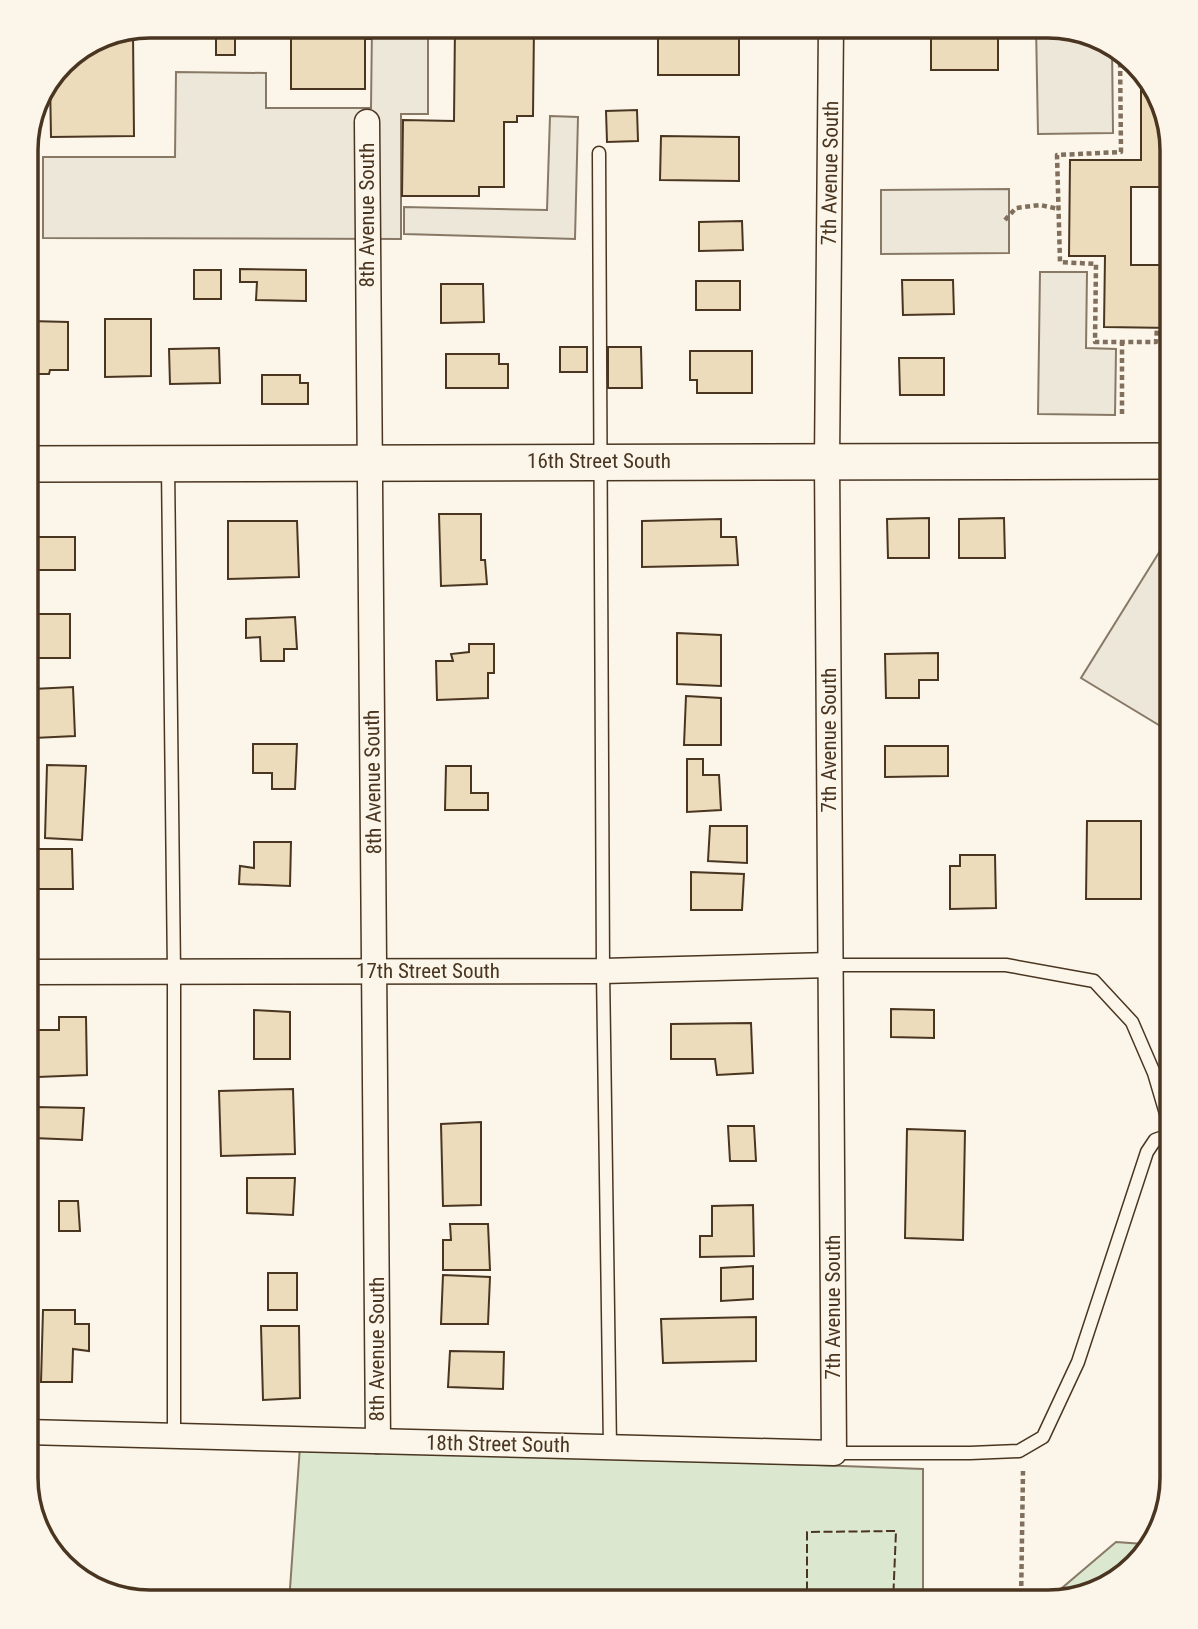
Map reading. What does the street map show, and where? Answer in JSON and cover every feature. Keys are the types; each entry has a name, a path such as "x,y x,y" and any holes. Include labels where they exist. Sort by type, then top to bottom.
{"street":[{"name":"7th Avenue South","path":"831,39 827,461 834,1453"},
{"name":"8th Avenue South","path":"367,122 378,1441"},
{"name":"16th Street South","path":"39,464 1160,461"},
{"name":"17th Street South","path":"38,972 603,971 831,965"},
{"name":"18th Street South","path":"38,1432 834,1453"}],"lane":[{"path":"599,153 603,971 610,1447"},
{"path":"168,463 174,972 174,1436"},
{"path":"831,965 1006,965 1094,981 1132,1022 1160,1093"},
{"path":"1019,1451 1043,1437 1078,1362 1147,1152 1155,1140 1160,1138"},
{"name":"18th Street South","path":"834,1453 1019,1451"}],"path":[{"path":"1120,65 1121,152 1057,155 1060,262 1096,264 1095,342 1156,342 1157,328"},
{"path":"1005,220 1016,208 1040,205 1059,209"},
{"path":"1122,342 1122,414"},
{"path":"1019,1451 1023,1467 1021,1590"}],"green space":[{"path":"300,1446 923,1469 923,1590 290,1590"},
{"path":"1116,1542 1138,1544 1127,1558 1110,1572 1076,1587 1060,1590"}],"shaded area":[{"path":"372,38 428,38 428,114 401,114 401,239 43,238 43,157 175,157 176,72 266,73 266,108 371,108"},
{"path":"1036,39 1083,44 1112,60 1113,133 1038,134"},
{"path":"550,116 578,117 575,239 404,234 404,207 547,210"},
{"path":"1009,189 1009,253 881,254 881,190"},
{"path":"1040,272 1087,272 1086,348 1116,349 1115,415 1038,414"},
{"path":"1160,551 1160,726 1081,678"}],"building":[{"path":"216,38 235,38 235,55 216,55"},
{"path":"291,38 371,38 365,39 365,89 291,89"},
{"path":"455,38 534,38 533,116 517,116 517,122 504,122 504,187 479,187 479,196 402,196 403,120 454,121"},
{"path":"658,39 739,39 739,75 658,75"},
{"path":"931,39 998,39 998,70 931,70"},
{"path":"133,40 134,136 51,137 50,101 71,71 88,57 108,47"},
{"path":"1142,90 1151,108 1159,136 1160,187 1131,187 1131,265 1160,265 1160,328 1104,327 1105,256 1069,256 1070,160 1141,160"},
{"path":"637,110 638,141 607,142 606,111"},
{"path":"661,136 739,137 739,181 660,180"},
{"path":"742,221 743,250 699,251 699,222"},
{"path":"240,269 306,270 306,301 256,300 257,282 240,282"},
{"path":"194,270 221,270 221,299 194,299"},
{"path":"902,280 953,280 954,314 903,315"},
{"path":"696,281 740,281 740,310 696,310"},
{"path":"441,284 483,284 484,322 441,323"},
{"path":"105,319 151,319 151,376 105,377"},
{"path":"39,321 68,322 68,370 50,370 49,374 39,374"},
{"path":"560,347 587,347 587,372 560,372"},
{"path":"608,347 641,347 642,388 608,388"},
{"path":"219,348 220,383 170,384 169,349"},
{"path":"690,351 752,351 752,393 697,393 697,380 690,380"},
{"path":"446,354 499,354 499,364 508,364 508,388 446,388"},
{"path":"899,358 944,358 944,395 900,395"},
{"path":"262,375 300,375 300,383 308,383 308,404 262,404"},
{"path":"439,514 481,514 481,560 485,560 487,584 441,586"},
{"path":"929,518 929,558 888,558 887,519"},
{"path":"1004,518 1005,558 959,558 959,519"},
{"path":"721,519 721,537 736,537 738,565 642,567 642,521"},
{"path":"228,521 297,521 299,577 228,579"},
{"path":"39,537 75,537 75,570 39,570"},
{"path":"39,614 70,614 70,658 39,658"},
{"path":"295,617 297,649 284,649 284,661 261,661 260,637 246,638 246,619"},
{"path":"677,633 721,635 721,686 677,684"},
{"path":"469,644 494,644 494,673 488,673 488,698 437,700 436,661 453,661 451,654 469,652"},
{"path":"938,653 938,680 919,680 919,698 886,698 885,654"},
{"path":"73,687 75,736 39,738 39,689"},
{"path":"686,696 721,698 721,745 684,745"},
{"path":"253,744 297,744 295,789 272,789 272,773 253,773"},
{"path":"885,746 948,746 948,776 885,777"},
{"path":"687,759 703,759 703,775 719,775 721,810 687,812"},
{"path":"47,765 86,766 82,840 45,838"},
{"path":"446,766 471,766 471,793 488,793 488,810 445,810"},
{"path":"1087,821 1141,821 1141,899 1086,899"},
{"path":"710,826 747,826 747,863 708,861"},
{"path":"254,842 291,842 290,886 239,884 240,866 254,868"},
{"path":"38,849 72,849 73,889 38,889"},
{"path":"960,855 995,855 996,908 950,909 950,866 960,866"},
{"path":"691,872 744,874 742,910 691,910"},
{"path":"891,1009 934,1010 934,1038 891,1037"},
{"path":"254,1010 290,1012 290,1059 254,1059"},
{"path":"59,1017 86,1017 87,1075 38,1077 38,1030 59,1030"},
{"path":"751,1023 753,1073 717,1075 715,1059 671,1059 671,1024"},
{"path":"293,1089 295,1154 221,1156 219,1091"},
{"path":"38,1107 84,1108 82,1140 38,1138"},
{"path":"481,1122 481,1205 443,1206 441,1124"},
{"path":"728,1126 754,1126 756,1161 730,1161"},
{"path":"907,1129 965,1131 963,1240 905,1238"},
{"path":"247,1178 295,1178 293,1215 247,1213"},
{"path":"59,1201 78,1201 80,1231 59,1231"},
{"path":"753,1205 754,1256 700,1257 700,1236 712,1236 712,1206"},
{"path":"450,1224 488,1224 490,1270 443,1270 443,1240 451,1240"},
{"path":"753,1266 753,1299 721,1301 721,1268"},
{"path":"268,1273 297,1273 297,1310 268,1310"},
{"path":"443,1275 490,1277 488,1324 441,1324"},
{"path":"43,1310 75,1310 75,1324 89,1324 89,1351 73,1349 72,1382 41,1382"},
{"path":"756,1317 756,1361 663,1363 661,1319"},
{"path":"261,1326 299,1326 300,1398 263,1400"},
{"path":"450,1351 504,1352 503,1389 448,1387"}],"fence":[{"path":"807,1590 807,1532 896,1531 894,1590"}]}
